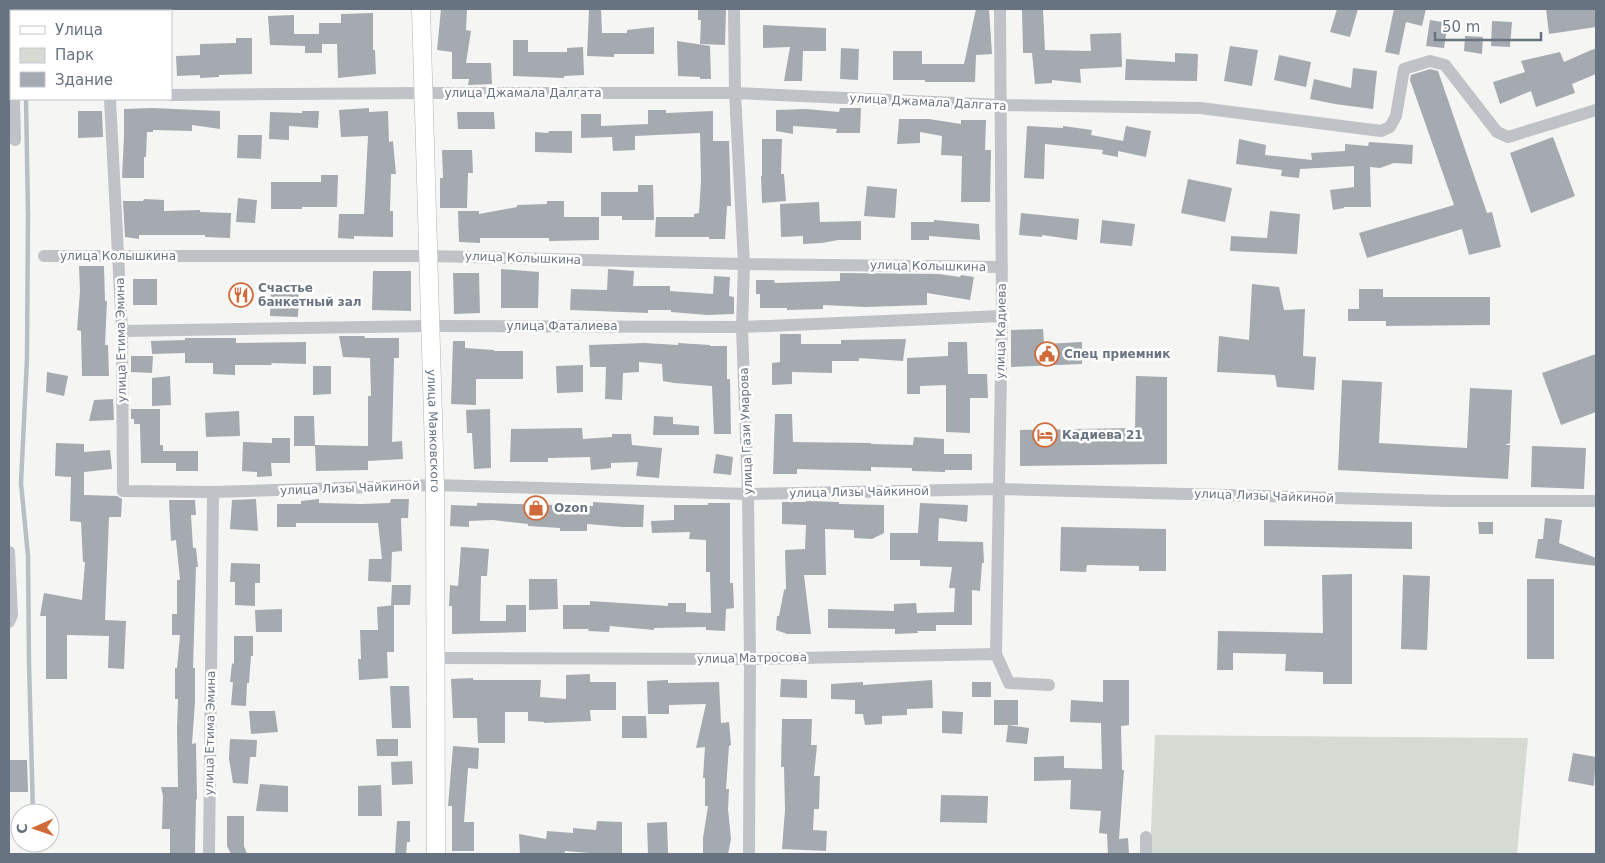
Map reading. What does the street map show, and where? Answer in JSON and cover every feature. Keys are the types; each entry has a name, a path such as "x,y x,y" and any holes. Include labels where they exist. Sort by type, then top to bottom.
{"street":[{"name":"улица Маяковского","path":"421,9 434,485 436,854"},
{"name":"улица Гази Умарова","path":"734,9 735,93 744,264 742,327 748,494 750,659 749,854"},
{"name":"улица Кадиева","path":"996,654 1002,316 1000,9"},
{"name":"улица Джамала Далгата","path":"172,95 424,92 735,93 1000,105 1200,108 1381,131 1390,127 1396,116 1404,68 1430,61 1446,65 1497,132 1508,136 1596,110"},
{"path":"14,100 15,140"},
{"name":"улица Етима Эмина","path":"110,100 122,332 123,491"},
{"name":"улица Колышкина","path":"44,256 428,256 744,264 1002,267"},
{"name":"улица Фаталиева","path":"122,332 429,326 742,327 1002,316"},
{"name":"улица Лизы Чайкиной","path":"123,491 213,492 434,485 748,494 998,489 1448,502 1596,501"},
{"name":"улица Етима Эмина","path":"209,854 213,492"},
{"path":"9,552 10,619"},
{"path":"996,654 1009,683 1049,685"},
{"name":"улица Матросова","path":"435,658 750,659 996,654"},
{"path":"1146,837 1146,854"}],"green space":[{"path":"1155,735 1528,738 1517,854 1150,854"}],"building":[{"path":"441,9 467,9 466,30 471,31 466,63 491,63 492,84 468,85 469,79 452,79 452,52 437,50"},
{"path":"589,9 601,9 602,33 627,33 627,30 654,27 654,54 614,54 614,57 587,56"},
{"path":"698,9 726,9 725,45 700,44 701,20 698,20"},
{"path":"976,9 989,9 992,54 976,55 975,82 893,80 893,51 922,51 922,64 964,64"},
{"path":"1022,9 1043,9 1045,50 1091,51 1090,34 1121,33 1122,67 1080,69 1081,83 1052,80 1052,83 1035,84 1032,53 1023,53"},
{"path":"1337,9 1358,9 1350,37 1330,32"},
{"path":"1394,9 1426,9 1422,26 1406,22 1399,55 1385,52"},
{"path":"1546,9 1596,9 1596,27 1549,34"},
{"path":"373,13 373,50 375,50 376,74 338,78 337,44 322,44 322,53 305,53 305,46 270,45 268,16 294,15 294,34 319,34 319,23 341,23 341,14"},
{"path":"1430,20 1448,23 1444,48 1426,46"},
{"path":"1492,21 1512,22 1510,47 1491,46"},
{"path":"763,25 826,28 826,51 803,51 802,81 784,81 790,47 763,48"},
{"path":"1465,36 1483,37 1482,54 1464,51"},
{"path":"236,38 252,38 252,74 219,75 219,77 200,78 200,75 177,76 176,56 200,55 200,44 236,43"},
{"path":"513,40 528,40 528,52 567,52 567,48 583,47 584,75 564,76 564,78 513,76"},
{"path":"677,41 710,46 711,79 678,76"},
{"path":"1230,46 1258,50 1252,86 1224,81"},
{"path":"841,48 859,49 858,80 840,79"},
{"path":"1596,48 1596,74 1572,84 1575,93 1536,107 1531,91 1500,104 1493,82 1525,72 1521,61 1560,52 1564,62"},
{"path":"1175,53 1198,54 1197,81 1125,80 1126,59 1175,62"},
{"path":"1279,55 1311,62 1306,87 1274,80"},
{"path":"1353,68 1377,71 1373,109 1310,99 1314,79 1351,88"},
{"path":"1430,69 1438,71 1487,213 1492,212 1501,247 1469,255 1462,229 1367,258 1359,233 1454,205 1410,80 1411,75"},
{"path":"152,108 220,111 220,129 192,125 192,131 153,130 153,132 147,132 144,178 122,178 124,109"},
{"path":"369,108 369,112 388,111 389,142 393,141 396,174 391,174 390,211 393,211 393,237 354,236 354,239 338,238 339,214 364,214 368,136 341,137 339,110"},
{"path":"840,108 861,108 860,133 836,133 837,129 793,126 793,134 776,131 776,110 806,109 839,112"},
{"path":"648,110 666,110 666,113 713,111 713,141 729,141 731,206 727,206 725,239 709,239 709,237 655,237 656,217 694,217 694,214 699,213 701,181 700,133 635,136 635,150 613,151 612,137 581,138 581,114 601,114 601,126 648,124"},
{"path":"78,111 102,111 103,137 78,138"},
{"path":"302,111 319,111 318,128 289,126 289,140 269,139 270,112 302,113"},
{"path":"457,112 494,112 495,129 458,129"},
{"path":"899,119 929,119 961,124 961,120 986,120 985,150 991,150 990,202 961,202 962,156 941,155 942,136 920,132 920,143 897,144"},
{"path":"1027,126 1063,128 1063,126 1092,130 1091,135 1123,141 1126,126 1151,131 1146,157 1118,151 1118,157 1102,154 1103,150 1045,144 1044,179 1024,178"},
{"path":"549,131 572,131 572,153 535,152 535,132 548,133"},
{"path":"238,135 262,135 261,159 237,158"},
{"path":"1553,137 1575,196 1531,213 1510,153"},
{"path":"762,139 782,139 781,174 784,174 786,201 762,203"},
{"path":"1239,139 1266,145 1265,155 1312,160 1311,153 1345,151 1345,144 1368,146 1369,142 1413,145 1412,164 1394,163 1380,168 1370,167 1371,207 1344,207 1333,210 1330,190 1354,187 1354,166 1300,169 1299,178 1281,176 1282,170 1236,164"},
{"path":"442,150 472,150 473,173 468,173 467,208 440,208 440,178 443,178"},
{"path":"321,175 338,175 337,207 271,209 271,182 321,182"},
{"path":"1188,179 1232,188 1225,222 1181,213"},
{"path":"638,185 653,185 654,220 622,220 622,216 601,216 601,192 638,192"},
{"path":"867,186 897,189 895,218 864,216"},
{"path":"238,198 257,200 255,223 236,222"},
{"path":"144,199 164,200 164,211 200,210 200,212 231,213 230,238 205,237 205,235 139,235 139,239 125,237 123,201 143,201"},
{"path":"547,201 564,201 564,217 599,217 599,240 549,241 549,238 480,238 480,243 459,242 458,211 479,211 479,214 517,207 517,205 547,204"},
{"path":"819,202 820,222 861,221 861,240 838,240 803,244 803,236 781,237 780,204"},
{"path":"1270,211 1300,214 1297,254 1230,251 1231,236 1267,238"},
{"path":"1021,213 1079,219 1077,240 1042,235 1042,237 1019,235"},
{"path":"934,220 979,224 980,240 929,236 929,240 911,240 911,222 934,222"},
{"path":"1102,220 1135,224 1132,246 1100,243"},
{"path":"79,266 104,266 105,301 107,301 105,345 108,345 109,376 82,376 81,331 77,330 80,291"},
{"path":"501,269 539,272 538,308 501,308"},
{"path":"608,269 634,271 633,286 670,286 670,291 713,294 714,276 730,277 729,296 734,297 734,314 707,315 671,312 671,310 648,310 648,313 570,310 571,289 607,290"},
{"path":"373,271 411,271 411,311 372,310"},
{"path":"453,273 479,273 480,313 454,314"},
{"path":"840,273 939,274 974,277 970,300 927,293 927,305 865,307 823,305 823,309 787,310 787,308 760,308 760,294 756,294 756,280 774,280 775,283 840,281"},
{"path":"133,279 157,279 157,305 133,305"},
{"path":"1252,284 1279,287 1284,310 1305,309 1303,356 1316,357 1314,390 1277,387 1275,375 1217,372 1219,336 1249,340"},
{"path":"271,285 299,286 298,317 270,316"},
{"path":"1359,289 1383,289 1383,297 1490,297 1490,325 1386,326 1386,321 1348,321 1348,309 1359,309"},
{"name":"Спец приемник","path":"1043,329 1044,344 1082,342 1082,364 1011,367 1011,330"},
{"path":"780,334 801,334 801,344 841,344 841,340 906,339 903,361 859,358 859,361 832,361 832,373 792,372 792,384 772,385 772,363 780,362"},
{"path":"339,336 399,338 399,358 394,358 392,442 402,441 403,459 368,461 368,470 316,471 315,446 294,446 294,416 314,416 315,445 368,446 368,396 371,396 370,358 343,357"},
{"path":"185,338 236,338 236,343 306,342 306,364 235,365 235,375 213,374 213,363 185,363 185,353 152,354 151,341 185,340"},
{"path":"453,341 465,341 465,348 523,351 523,379 476,379 476,405 451,404"},
{"path":"948,342 967,342 968,374 987,374 988,398 970,398 970,433 946,432 946,385 920,386 920,394 907,394 907,358 948,356"},
{"path":"644,343 727,346 731,434 714,434 712,386 663,381 662,364 639,362 639,372 623,373 622,400 605,399 606,367 590,367 589,345"},
{"path":"1596,354 1596,412 1561,425 1542,373"},
{"path":"131,356 153,356 152,373 131,372"},
{"path":"583,365 583,392 557,393 556,366"},
{"path":"313,366 331,366 331,394 313,395"},
{"path":"47,372 68,376 64,396 46,392"},
{"path":"170,376 171,405 152,406 152,378"},
{"path":"1136,376 1167,377 1167,464 1020,466 1020,430 1135,428"},
{"path":"1342,380 1382,382 1379,443 1467,448 1470,388 1512,390 1510,443 1505,445 1510,445 1508,479 1338,470"},
{"path":"113,399 114,420 89,421 94,400"},
{"path":"131,409 160,409 160,445 163,445 163,451 198,451 198,471 176,471 176,463 141,463 140,424 134,424 134,419 131,419"},
{"path":"490,409 491,468 474,469 472,433 467,433 466,410"},
{"path":"239,411 240,436 206,437 205,413"},
{"path":"775,414 792,414 793,442 913,445 914,437 944,439 944,454 972,454 972,470 945,470 945,472 912,471 912,468 871,467 871,471 797,469 797,474 773,474"},
{"path":"654,416 673,417 673,424 699,426 699,435 653,435"},
{"path":"582,428 583,439 612,437 612,434 631,434 632,445 662,448 659,478 636,476 638,462 611,463 611,468 591,470 590,457 548,458 548,462 510,462 511,429"},
{"path":"272,438 290,438 290,463 271,463 272,476 257,477 257,472 242,471 243,442 272,443"},
{"path":"56,443 84,444 84,452 110,450 112,469 84,472 84,495 117,496 122,499 121,517 109,517 105,620 126,621 124,669 108,668 109,636 67,635 67,679 46,679 46,616 40,616 44,593 82,600 85,562 83,562 81,522 70,521 71,477 55,476"},
{"path":"1532,446 1586,448 1584,489 1531,487"},
{"path":"716,454 733,457 731,475 713,473"},
{"path":"256,499 258,531 230,529 232,500"},
{"path":"319,499 319,503 362,504 390,503 391,499 409,499 408,518 401,518 402,551 392,552 391,582 368,581 369,559 382,559 378,523 296,523 296,527 277,527 277,504 301,504 301,501"},
{"path":"169,500 195,500 196,515 191,515 193,548 196,548 198,567 196,567 193,668 195,668 195,702 192,744 196,743 197,799 195,854 170,854 170,829 162,829 163,796 161,787 178,787 178,699 175,699 175,668 177,668 180,635 172,635 172,614 177,614 177,580 180,580 176,540 171,541"},
{"path":"806,501 884,505 884,533 872,539 854,538 854,530 825,529 826,575 804,575 811,634 787,634 776,630 777,616 779,616 784,590 786,589 785,550 805,549 806,525 782,524 782,502"},
{"path":"593,502 644,505 643,527 587,524 587,531 560,531 560,528 528,526 528,524 493,520 469,521 469,527 450,526 451,505 477,506 477,503 593,506"},
{"path":"708,503 730,503 730,583 733,583 734,608 726,609 725,631 706,630 706,627 654,628 654,630 610,626 609,632 588,631 589,629 563,629 563,605 590,605 590,601 668,606 668,603 686,603 686,612 711,613 710,572 706,572 706,540 689,539 690,532 652,533 651,521 674,520 674,505 708,505"},
{"path":"920,503 968,505 967,522 939,518 938,541 983,542 984,563 982,563 980,591 972,590 972,625 936,625 936,631 895,634 895,629 828,628 828,609 894,611 894,604 916,603 917,613 954,612 955,588 949,588 952,567 920,566 920,560 890,560 890,533 918,533"},
{"path":"1545,518 1562,520 1559,543 1596,558 1596,566 1535,558 1538,539 1543,539"},
{"path":"1264,520 1412,522 1412,549 1264,546"},
{"path":"1478,522 1493,522 1493,534 1479,534"},
{"path":"1061,527 1166,529 1166,571 1139,571 1139,566 1087,565 1086,572 1060,571"},
{"path":"461,547 489,549 487,576 481,576 480,621 506,621 506,605 526,605 526,632 452,634 452,606 449,606 450,585 458,586"},
{"path":"231,563 260,564 260,583 255,583 255,606 235,605 235,582 230,582"},
{"path":"1352,574 1352,684 1323,684 1323,672 1285,671 1286,654 1233,653 1233,670 1217,670 1218,631 1323,633 1322,575"},
{"path":"1403,575 1430,576 1427,650 1401,649"},
{"path":"529,579 557,579 558,609 529,610"},
{"path":"1527,579 1554,579 1554,659 1527,659"},
{"path":"392,585 411,585 410,605 391,605"},
{"path":"394,605 394,652 387,652 388,678 359,680 358,659 361,659 360,630 378,630 377,607"},
{"path":"282,609 282,632 256,632 255,610"},
{"path":"234,636 253,636 253,656 251,656 249,683 247,683 246,706 231,705 233,682 230,682 232,663 234,664"},
{"path":"590,674 590,682 616,682 616,710 590,710 591,721 544,723 528,721 528,712 505,712 505,743 478,743 477,718 453,718 451,679 541,680 540,697 566,699 566,675"},
{"path":"781,679 807,680 807,698 780,697"},
{"path":"668,680 668,683 719,682 721,723 729,722 731,745 729,746 726,789 729,789 728,809 731,839 728,854 703,854 703,838 708,806 705,806 705,778 703,778 705,747 696,748 706,704 669,705 669,714 648,714 647,681"},
{"path":"932,680 933,708 907,709 907,715 882,716 882,724 865,725 863,714 855,714 855,700 831,699 831,684 863,682 863,685"},
{"path":"1103,680 1129,680 1129,725 1121,726 1122,770 1124,770 1119,839 1128,838 1129,854 1108,854 1107,834 1099,833 1101,811 1070,809 1071,780 1034,781 1034,757 1064,756 1064,768 1102,769 1101,723 1070,722 1071,700 1103,702"},
{"path":"972,682 991,682 991,697 972,697"},
{"path":"390,686 409,686 411,728 392,728"},
{"path":"994,700 1018,700 1018,725 994,725"},
{"path":"249,711 275,711 278,732 251,734"},
{"path":"942,711 963,712 962,734 942,733"},
{"path":"622,716 646,716 647,738 622,738"},
{"path":"782,719 812,719 811,745 817,745 814,776 820,776 819,809 814,809 813,830 827,831 826,851 782,849 785,810 784,767 781,767"},
{"path":"1008,725 1029,728 1027,744 1006,742"},
{"path":"230,739 257,740 256,757 250,757 248,784 233,783 229,759"},
{"path":"376,739 398,739 398,756 377,756"},
{"path":"453,746 479,748 478,769 468,768 464,822 474,822 474,851 452,851 452,806 448,806"},
{"path":"1573,753 1596,757 1594,786 1568,781"},
{"path":"9,760 27,760 28,792 9,792"},
{"path":"412,761 413,784 392,785 391,762"},
{"path":"260,784 288,786 288,812 256,811"},
{"path":"381,785 382,816 358,816 358,786"},
{"path":"941,795 988,796 987,823 940,822"},
{"path":"227,816 244,816 244,846 247,854 231,854 227,846"},
{"path":"397,821 410,821 410,842 407,842 406,854 395,854"},
{"path":"597,821 622,822 622,853 565,851 564,854 520,854 519,834 546,839 547,831 573,833 573,828 596,830"},
{"path":"667,822 668,854 648,854 647,823"}],"waterway":[{"path":"26,100 28,215 27,358 21,483 28,556 33,803"}],"place":[{"name":"Счастье банкетный зал","path":"241,295"},
{"name":"Спец приемник","path":"1047,354"},
{"name":"Кадиева 21","path":"1045,435"},
{"name":"Ozon","path":"536,508"}]}
